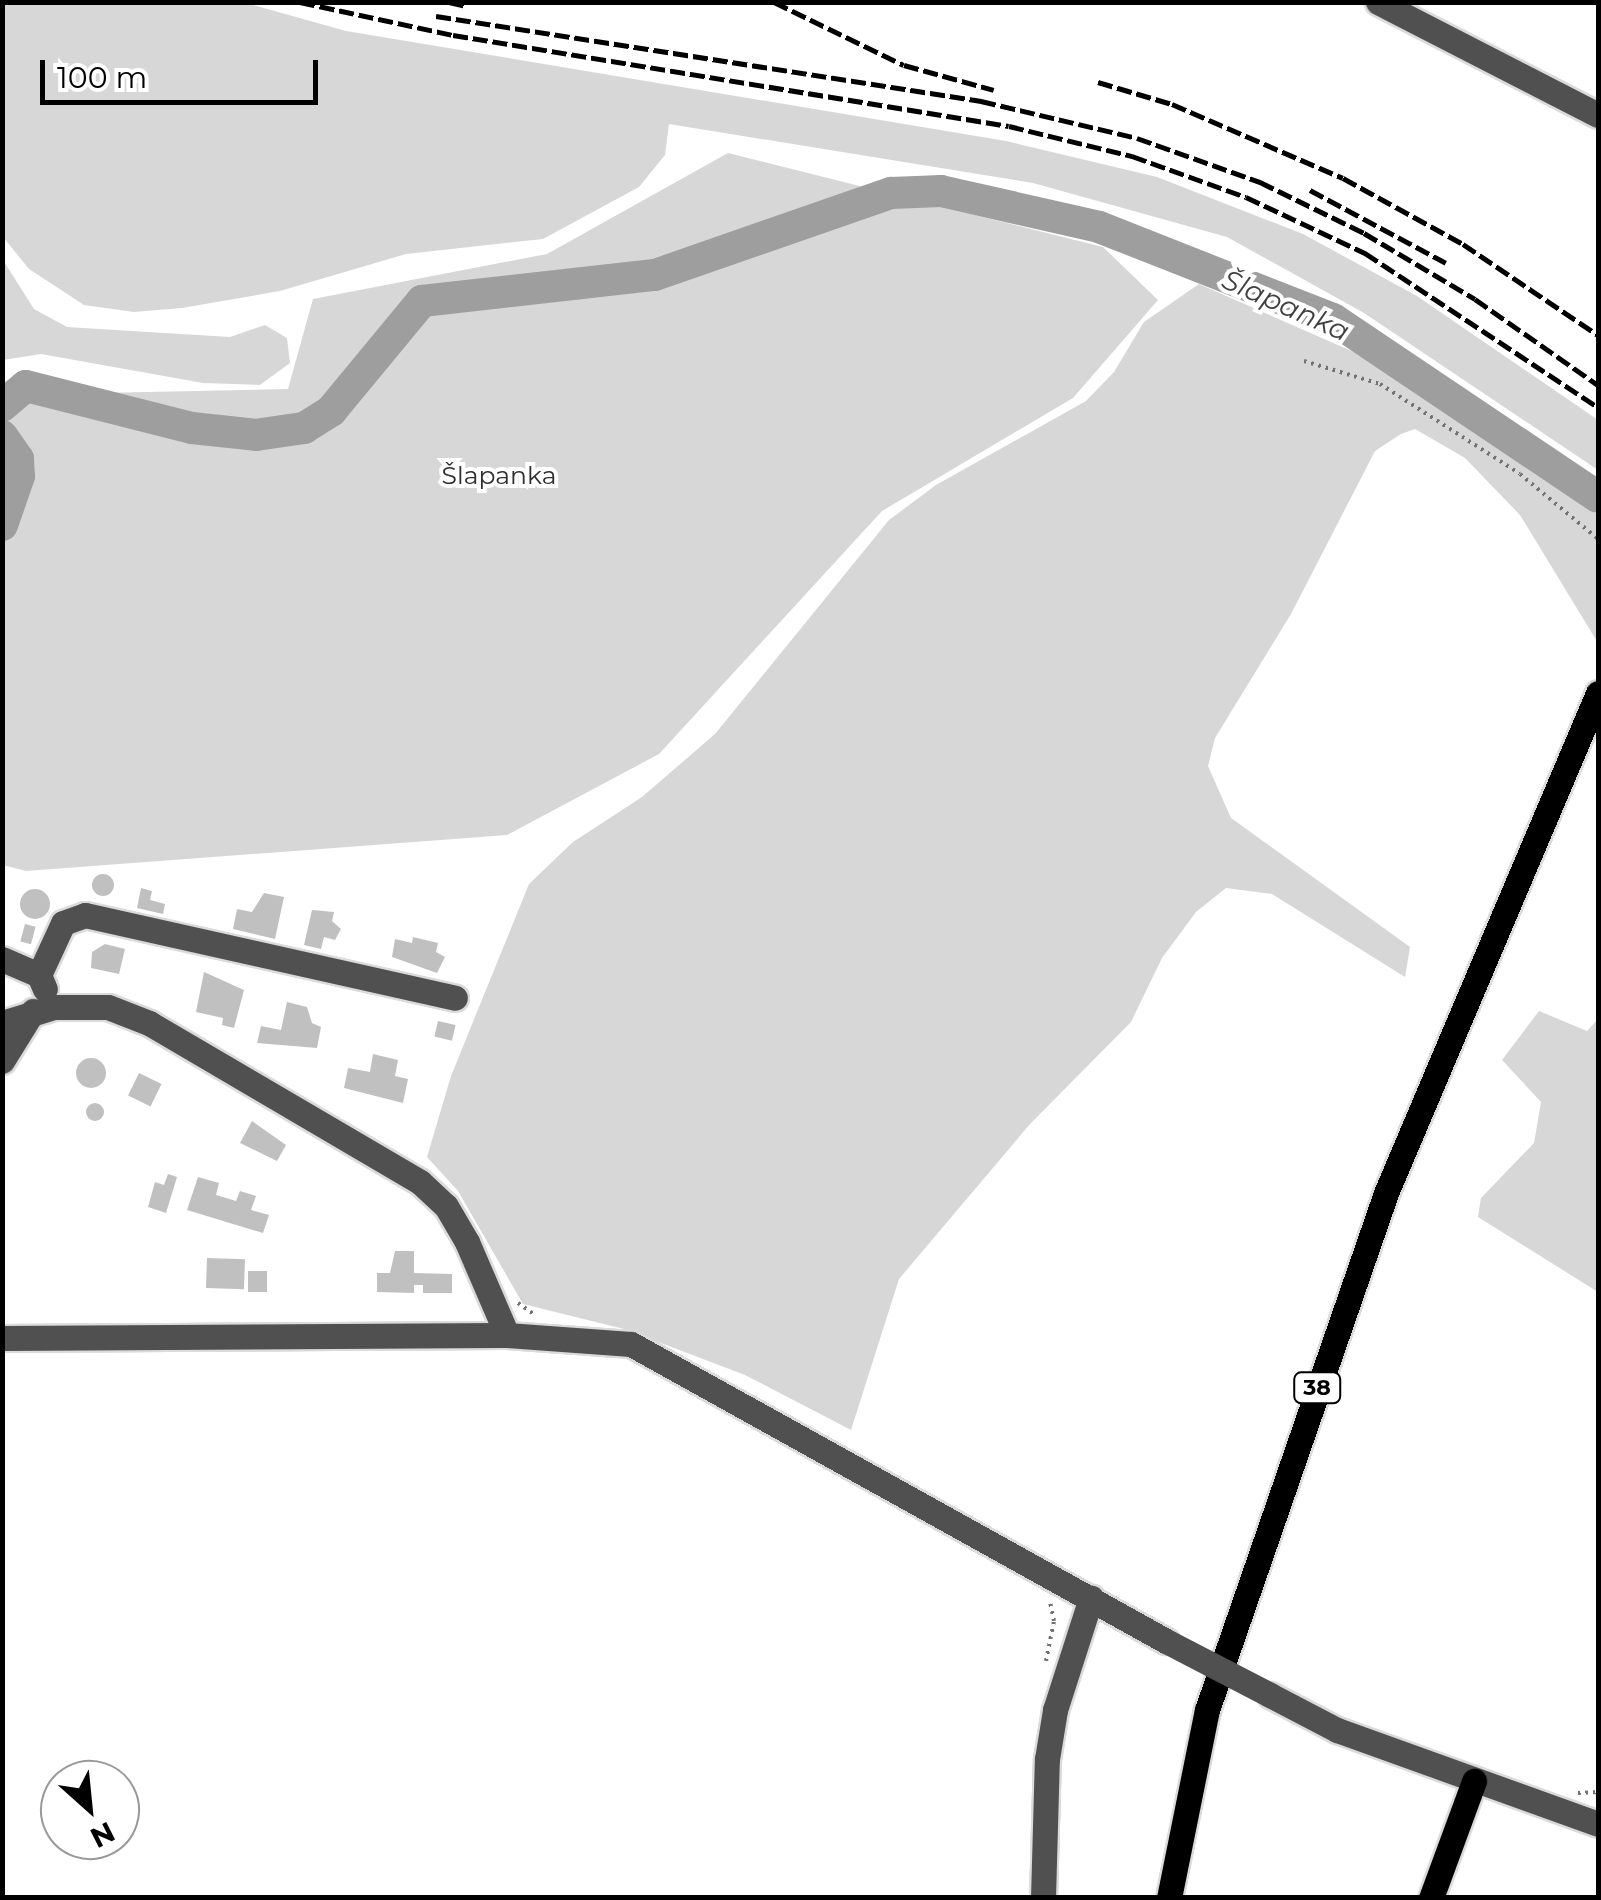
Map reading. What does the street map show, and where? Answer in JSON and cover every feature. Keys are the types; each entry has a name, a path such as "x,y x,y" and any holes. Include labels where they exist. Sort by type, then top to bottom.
{"main road":[{"name":"38","path":"1168,1898 1206,1710 1386,1193 1509,892 1598,693"},
{"path":"1430,1898 1474,1781"}],"street":[{"path":"1378,2 1598,115"},
{"path":"2,1061 43,1009 38,975 62,923 85,916 455,998"},
{"path":"2,959 38,975"},
{"path":"2,1023 43,1009 108,1008 149,1024 420,1182 446,1206 468,1242 508,1336"},
{"path":"2,1338 508,1336 631,1344 1166,1641 1337,1730 1598,1824"},
{"path":"1044,1898 1046,1760 1055,1710 1091,1598"}],"path":[{"path":"1304,361 1380,384 1520,474 1598,540"}],"green space":[{"path":"2,3 246,3 346,31 1006,141 1157,177 1303,234 1417,296 1598,420 1598,470 1364,313 1227,237 1033,183 669,124 665,155 639,187 543,239 406,254 280,291 182,308 134,312 84,305 29,269 3,237"},
{"path":"728,153 1103,247 1158,300 1073,398 882,511 659,754 507,835 26,871 3,865 3,395 288,389 313,299 547,254"},
{"path":"3,260 34,309 67,327 230,337 265,325 287,338 290,363 260,385 203,383 41,354 3,360"},
{"path":"1199,284 1363,356 1598,515 1598,643 1520,515 1465,458 1415,429 1401,434 1375,451 1291,614 1215,738 1208,766 1231,818 1410,947 1405,977 1272,894 1226,888 1196,912 1162,958 1131,1022 1030,1124 899,1279 851,1430 745,1375 624,1329 523,1304 458,1191 427,1157 451,1076 529,884 573,842 642,797 715,734 889,520 936,485 1086,401 1114,372 1144,322"},
{"path":"1539,1011 1587,1031 1598,1019 1598,1292 1478,1217 1481,1198 1534,1143 1541,1102 1502,1060"}],"building":[{"path":"103,874 111,877 111,893 103,896 95,893 92,885 95,877"},
{"path":"141,888 152,891 150,900 165,904 163,914 137,908"},
{"path":"35,889 46,893 50,904 46,915 35,919 24,915 20,904 24,893"},
{"path":"264,893 284,897 275,939 233,929 237,909 252,912"},
{"path":"312,910 334,912 332,921 341,929 335,940 324,937 321,949 304,945"},
{"path":"25,924 36,927 31,944 20,941"},
{"path":"413,937 438,943 436,952 445,957 437,973 392,957 395,939 412,943"},
{"path":"105,944 125,949 119,974 91,968 92,952"},
{"path":"204,972 244,990 234,1028 222,1025 223,1018 196,1012"},
{"path":"287,1002 307,1007 312,1023 321,1027 317,1048 257,1043 261,1026 281,1030"},
{"path":"438,1021 456,1025 452,1041 434,1037"},
{"path":"373,1054 398,1060 395,1076 408,1079 403,1103 344,1088 348,1068 370,1072"},
{"path":"91,1058 102,1062 106,1073 102,1084 91,1088 80,1084 76,1073 80,1062"},
{"path":"139,1073 161,1084 151,1106 128,1095"},
{"path":"95,1103 104,1112 95,1121 86,1112"},
{"path":"252,1121 286,1145 277,1161 240,1143"},
{"path":"168,1174 177,1177 166,1213 148,1207 155,1182 164,1185"},
{"path":"198,1177 219,1183 216,1195 236,1201 240,1191 256,1196 251,1210 269,1215 263,1233 187,1210"},
{"path":"395,1251 414,1251 414,1273 452,1274 452,1293 423,1293 423,1285 414,1285 414,1293 377,1292 377,1273 390,1273"},
{"path":"207,1258 245,1259 244,1289 206,1288"},
{"path":"248,1271 267,1271 267,1292 248,1292"}],"waterway":[{"name":"Šlapanka","path":"2,406 26,386 192,428 256,435 304,428 331,411 422,301 655,275 891,193 941,191 1099,227 1333,319 1598,497"},
{"name":"Šlapanka","path":"2,436 18,459 19,476 2,525"}],"railway":[{"path":"300,2 453,35 1009,126 1132,156 1246,197 1365,253 1598,407"},
{"path":"449,2 466,6"},
{"path":"774,2 904,65 994,90"},
{"path":"436,16 981,101 1137,138 1260,182 1364,233 1475,299 1598,385"},
{"path":"1098,82 1172,104 1343,178 1463,244 1598,335"},
{"path":"1310,190 1446,263"}]}
